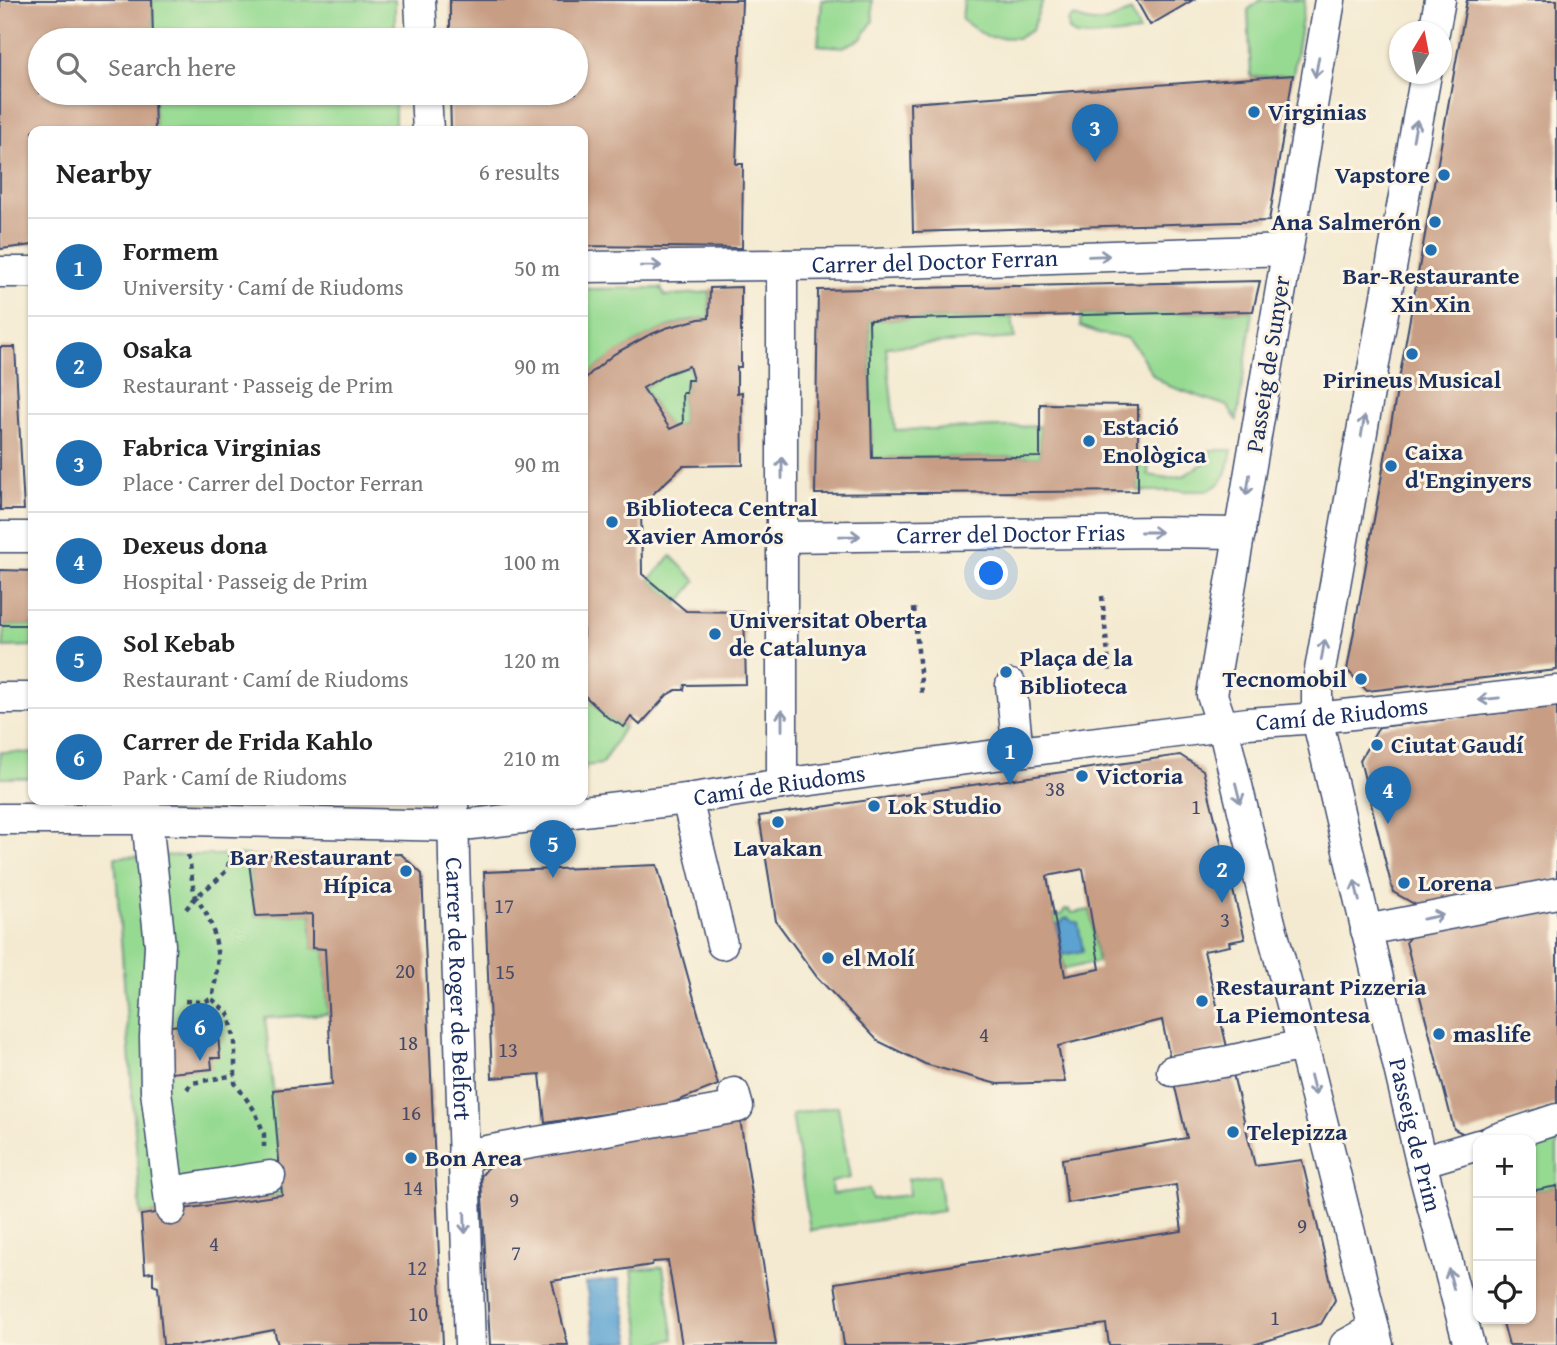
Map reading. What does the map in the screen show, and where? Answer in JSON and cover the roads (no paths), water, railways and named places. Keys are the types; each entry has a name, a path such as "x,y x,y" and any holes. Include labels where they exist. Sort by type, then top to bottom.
{"street":[{"path":"420,0 421,28"},
{"name":"Passeig de Sunyer","path":"1223,727 1212,695 1329,0"},
{"path":"1436,21 1440,0"},
{"path":"1317,718 1317,687 1424,84"},
{"path":"427,105 428,126"},
{"name":"Carrer del Doctor Ferran","path":"588,267 886,263 1287,250"},
{"path":"782,265 782,783"},
{"path":"0,272 28,272"},
{"name":"Carrer del Doctor Frias","path":"782,537 1240,533"},
{"path":"0,537 28,537"},
{"path":"1011,685 1018,752"},
{"name":"Camí de Riudoms","path":"588,805 687,799 782,783 1273,720 1317,718 1557,691"},
{"path":"0,698 28,698"},
{"name":"Passeig de Prim","path":"1317,718 1421,1162 1469,1345"},
{"path":"1223,727 1376,1337 1345,1345"},
{"path":"687,799 722,944"},
{"name":"Camí de Riudoms","path":"0,819 86,809 147,819 453,813 587,805"},
{"name":"Carrer de Roger de Belfort","path":"453,813 470,1345"},
{"path":"147,819 160,945 155,1037 156,1091 170,1201 259,1178"},
{"path":"1366,929 1557,893"},
{"path":"1172,1071 1303,1045"},
{"path":"463,1155 738,1107 734,1093"},
{"path":"1508,1135 1557,1119"},
{"path":"1421,1162 1473,1146"}],"water":[{"path":"1068,918 1078,922 1083,951 1062,955 1057,924"},
{"path":"619,1279 631,1341 595,1345 586,1283"}],"place":[{"name":"Virginias","path":"1254,112"},
{"name":"Fabrica Virginias","path":"1095,162"},
{"name":"Vapstore","path":"1444,175"},
{"name":"Ana Salmerón","path":"1435,222"},
{"name":"Bar-Restaurante Xin Xin","path":"1431,250"},
{"name":"Pirineus Musical","path":"1412,354"},
{"name":"Estació Enològica","path":"1089,441"},
{"name":"Caixa d'Enginyers","path":"1391,466"},
{"name":"Biblioteca Central Xavier Amorós","path":"612,522"},
{"name":"Universitat Oberta de Catalunya","path":"715,634"},
{"name":"Plaça de la Biblioteca","path":"1006,672"},
{"name":"Tecnomobil","path":"1361,679"},
{"name":"Ciutat Gaudí","path":"1377,745"},
{"name":"Victoria","path":"1082,776"},
{"name":"Formem","path":"1010,785"},
{"name":"Lok Studio","path":"874,806"},
{"name":"Lavakan","path":"778,822"},
{"name":"Dexeus dona","path":"1388,824"},
{"name":"Bar Restaurant Hípica","path":"406,871"},
{"name":"Sol Kebab","path":"553,878"},
{"name":"Lorena","path":"1404,883"},
{"name":"Osaka","path":"1222,903"},
{"name":"el Molí","path":"828,958"},
{"name":"Restaurant Pizzeria La Piemontesa","path":"1202,1001"},
{"name":"maslife","path":"1439,1034"},
{"name":"Carrer de Frida Kahlo","path":"200,1061"},
{"name":"Telepizza","path":"1233,1132"},
{"name":"Bon Area","path":"411,1158"}]}
